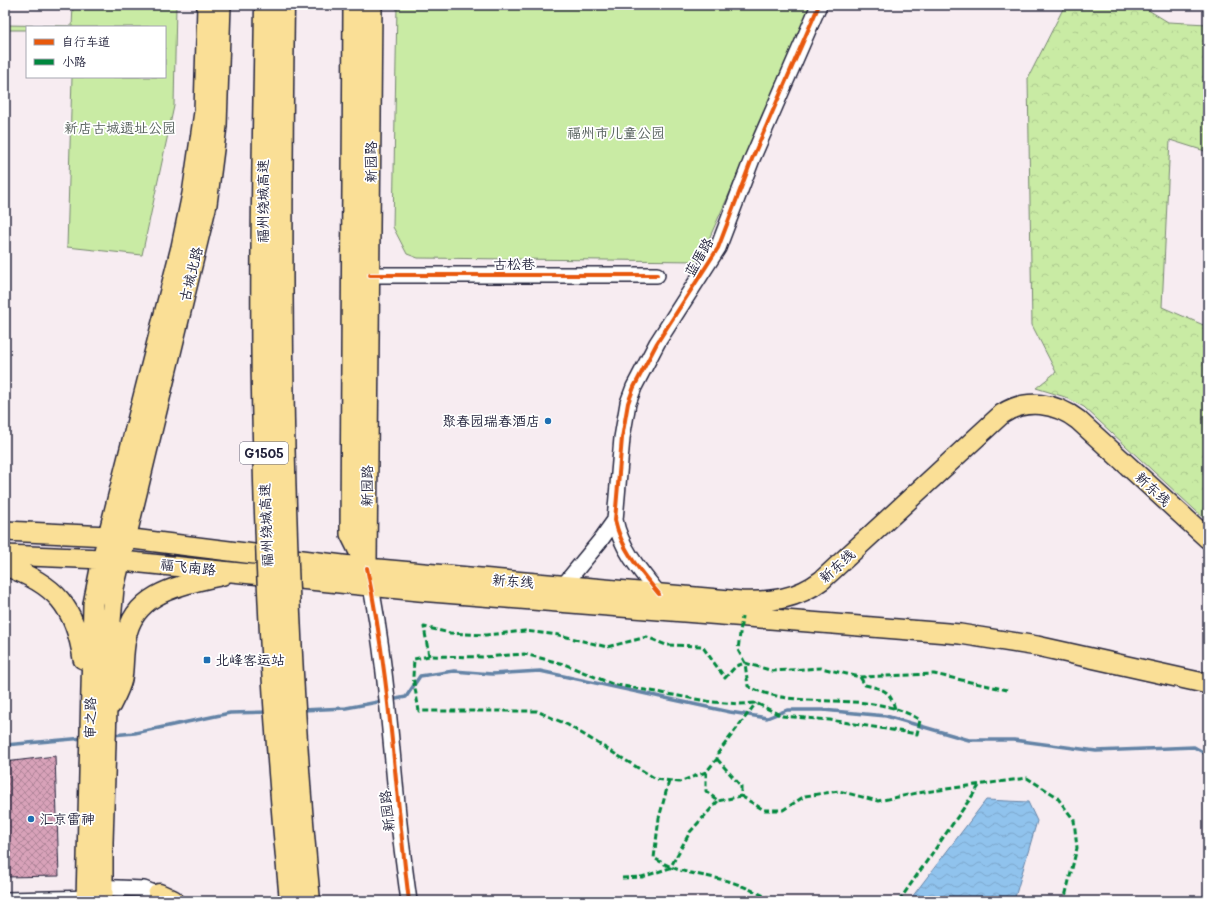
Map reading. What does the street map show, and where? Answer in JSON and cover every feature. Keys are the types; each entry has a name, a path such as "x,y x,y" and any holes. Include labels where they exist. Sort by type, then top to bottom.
{"highway":[{"name":"福州绕城高速","path":"266,5 263,208 264,436 270,627 280,788 291,901"},
{"name":"福州绕城高速","path":"283,5 282,434 292,678 300,814 309,901"},
{"path":"280,788 282,901"}],"main road":[{"name":"古城北路","path":"117,537 192,194 204,112 207,5"},
{"name":"古城北路","path":"117,537 207,204 217,126 221,5"},
{"name":"新园路","path":"353,5 350,534 369,577"},
{"name":"新园路","path":"369,577 372,5"},
{"name":"新东线","path":"369,577 563,586 760,602 785,599 806,591 831,573 981,432 1011,409 1025,404 1048,406 1072,415 1208,539"},
{"name":"福飞南路","path":"5,531 117,537 369,577"},
{"name":"审之路","path":"95,895 99,715 92,619 96,588 111,560 117,537"},
{"name":"福飞南路","path":"5,555 111,560 234,572 369,577"},
{"path":"5,566 34,579 54,592 69,610 80,641 99,715"},
{"path":"99,715 122,681 128,628 137,613 149,599 166,590 234,572"},
{"name":"新东线","path":"369,577 668,611 983,637 1068,653 1208,684"}],"street":[{"name":"蓝厝路","path":"615,520 622,438 628,403 634,387 657,343 718,248 752,159 819,5"},
{"name":"古松巷","path":"370,275 657,275"},
{"path":"563,586 600,542 615,520"},
{"path":"615,520 618,533 631,557 659,594"},
{"name":"新园路","path":"369,577 378,619 386,678 398,816 409,901"},
{"path":"5,900 95,895 144,889 166,898"}],"green space":[{"name":"新店古城遗址公园","path":"73,5 176,5 174,106 142,255 67,247 72,78 166,78 166,26 72,26"},
{"name":"福州市儿童公园","path":"397,5 814,5 699,261 418,258 407,254 393,227"},
{"path":"1065,5 1140,5 1168,22 1208,24 1208,152 1170,140 1162,307 1208,327 1208,522 1084,407 1065,397 1036,388 1056,372 1032,325 1028,78"},
{"name":"新店古城遗址公园","path":"5,25 72,26 26,26 26,30 5,30"}],"water":[{"path":"986,800 1028,802 1037,821 1014,901 909,901"}],"building":[{"name":"汇京雷神","path":"55,756 59,876 5,877 5,762"}],"waterway":[{"path":"391,700 406,697 420,676 454,671 492,674 540,671 730,712 767,718 787,710 823,710 886,716 969,740 1014,740 1096,751 1194,747 1208,755"},
{"path":"302,710 346,708 383,701"},
{"path":"112,735 135,733 230,713 269,712"},
{"path":"5,745 84,738"}],"marked path":[{"path":"706,772 679,782 656,779 568,725 537,711 419,711 413,677 414,659 429,656 484,657 524,654 564,664 612,684 712,702 740,704 756,703 782,716 830,720 917,734 920,720 901,710 857,702 790,698 768,694 748,686 745,663 738,650 742,617"},
{"path":"429,656 424,627 450,633 486,635 525,631 559,635 607,647 647,637 666,645 702,646 725,678 736,666 745,663 773,671 821,668 860,677 934,674 1007,690"},
{"path":"860,677 865,685 885,691 891,698 895,709"},
{"path":"717,759 741,786 741,796 718,801 706,791 706,772 717,759 718,753 756,703"},
{"path":"741,796 764,810 783,810 805,796 839,791 878,801 917,793 1027,778 1056,796 1074,820 1077,848 1064,901"},
{"path":"669,781 659,818 654,858 681,871 728,881 780,901"},
{"path":"899,901 979,786"},
{"path":"622,878 642,877 670,868 690,832 718,801"}],"cycle path":[{"path":"659,594 632,560 622,541 615,520 622,438 628,403 634,387 657,343 718,248 752,159 819,5"},
{"path":"370,275 657,275"},
{"path":"367,568 375,609 387,692 409,901"},
{"path":"5,900 103,898"}],"place":[{"name":"聚春园瑞春酒店","path":"548,421"},
{"name":"北峰客运站","path":"207,660"},
{"name":"汇京雷神","path":"31,819"}]}
